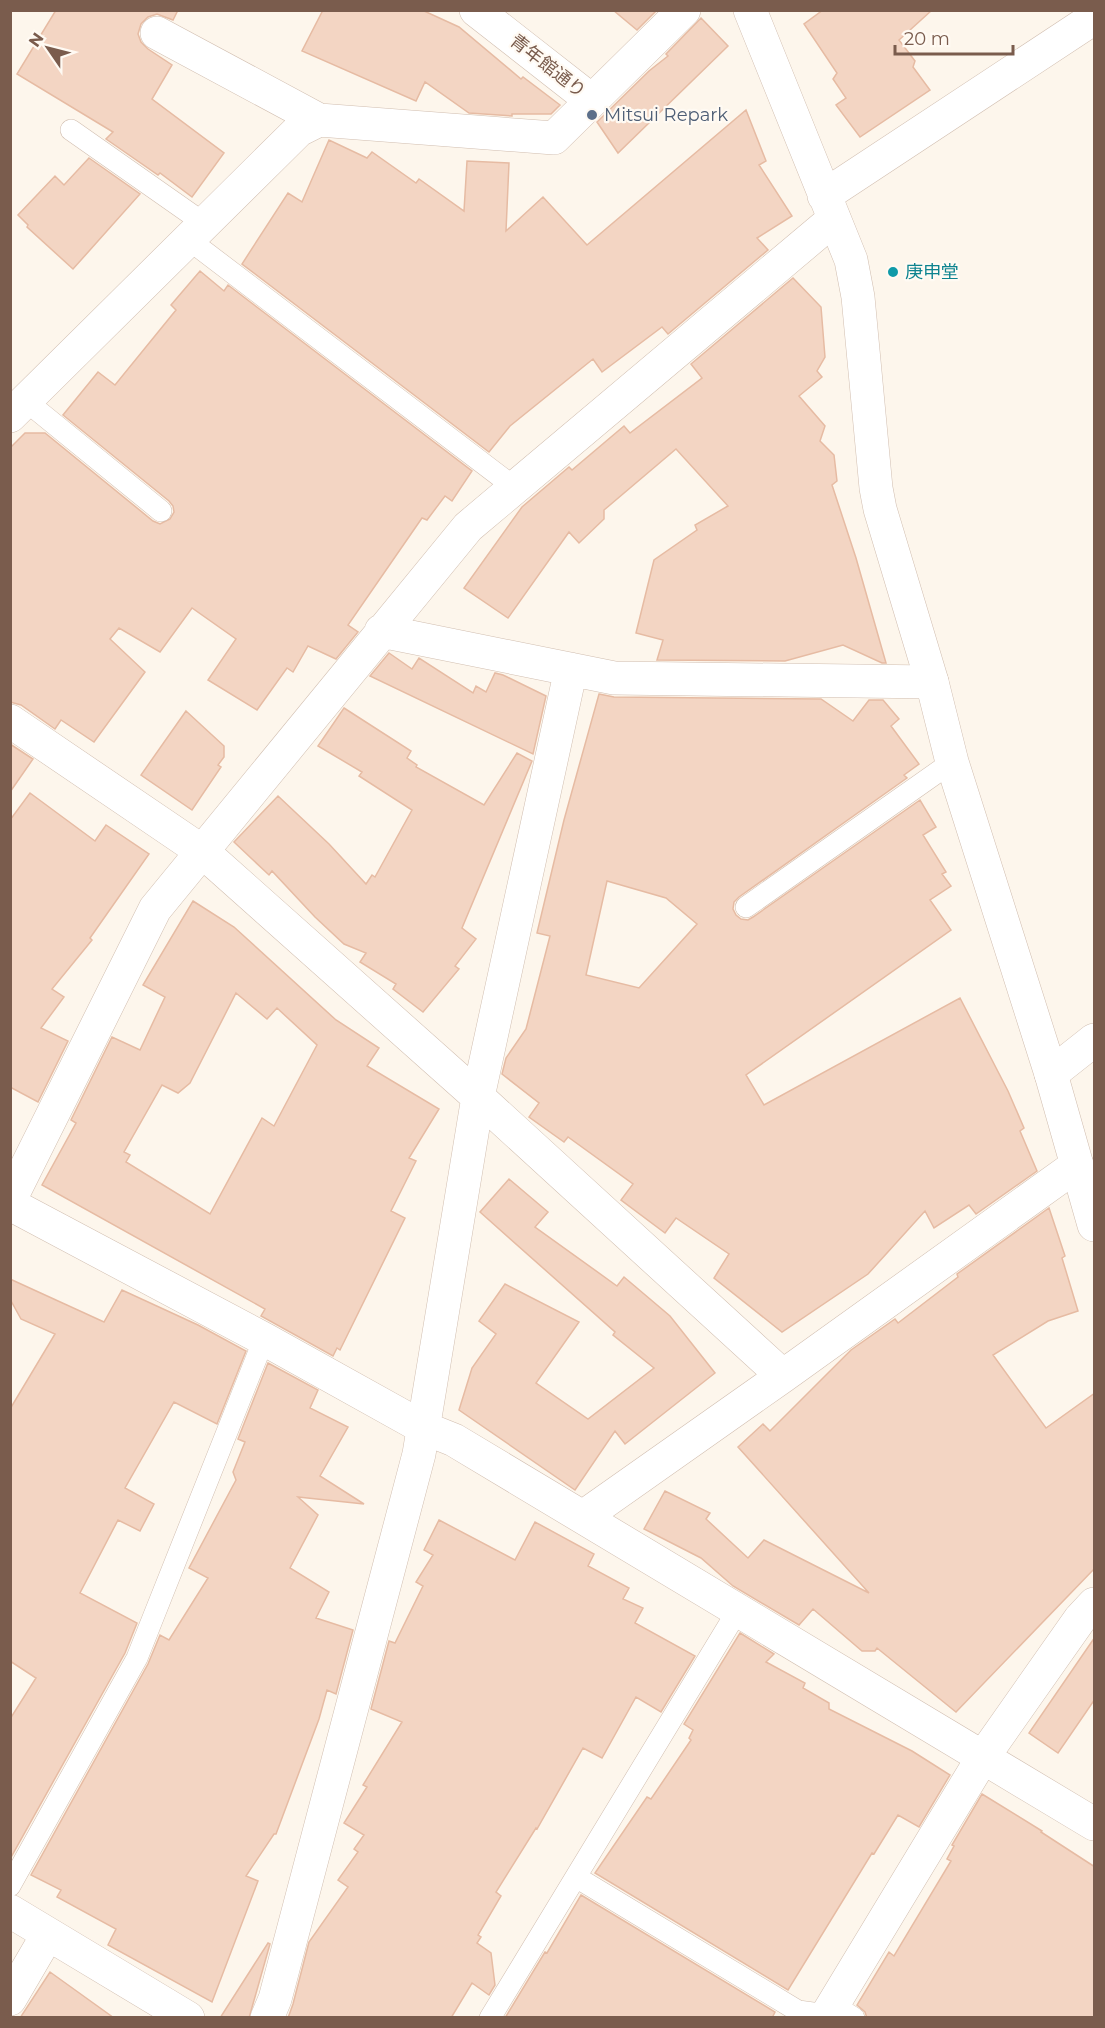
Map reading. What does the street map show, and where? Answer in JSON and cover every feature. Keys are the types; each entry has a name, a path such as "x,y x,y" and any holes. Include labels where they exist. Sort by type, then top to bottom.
{"street":[{"name":"青年館通り","path":"476,10 591,100"},
{"path":"157,33 319,120 554,138 684,10"},
{"path":"750,10 851,260 857,287 876,488 880,508 932,682 952,762 1051,1074 1095,1226"},
{"path":"1095,18 829,207 468,527 155,909 10,1202 424,1428 454,1440 1095,1824"},
{"path":"18,408 299,130 319,120"},
{"path":"381,632 614,678 932,682"},
{"path":"267,2018 278,1987 420,1454 478,1097 571,669"},
{"path":"10,722 203,852 478,1097 783,1377"},
{"path":"1051,1074 1095,1040"},
{"path":"583,1517 783,1377 1077,1165"},
{"path":"835,2017 983,1757 1080,1619 1095,1604"},
{"path":"10,1911 188,2018"},
{"path":"10,1999 48,1934"}],"lane":[{"path":"71,130 514,487"},
{"path":"18,408 161,511"},
{"path":"746,907 952,762"},
{"path":"10,1886 138,1658 264,1339"},
{"path":"490,2018 738,1610"},
{"path":"576,1877 798,2011 835,2017"}],"building":[{"path":"56,10 178,10 173,20 157,14 148,17 141,24 138,34 141,42 148,49 172,65 152,99 224,153 192,197 160,173 158,175 106,139 113,132 17,74"},
{"path":"323,10 422,10 459,27 521,79 523,77 560,105 551,114 512,114 512,116 469,113 425,82 416,101 302,51"},
{"path":"613,10 657,10 637,30"},
{"path":"823,10 932,10 899,40 915,61 913,67 930,90 860,137 836,105 846,98 833,79 837,73 804,24"},
{"path":"701,18 728,46 618,153 597,122 649,71 668,56 666,54"},
{"path":"746,110 766,161 759,165 792,216 757,238 768,250 668,334 662,327 602,372 593,359 510,426 489,452 242,264 288,193 302,202 329,140 367,158 372,152 416,183 419,179 464,211 467,161 509,163 506,231 543,197 587,245"},
{"path":"89,158 140,194 73,269 27,227 28,225 18,215 55,176 64,185"},
{"path":"200,271 224,291 228,285 472,471 452,501 445,496 427,520 422,518 348,625 358,632 336,659 308,646 293,672 287,668 257,710 208,680 236,639 192,608 160,652 119,628 110,639 145,672 94,742 61,720 55,729 21,705 10,702 10,448 25,433 45,433 153,521 160,524 170,519 174,512 169,501 63,415 98,372 115,385 176,310 171,305"},
{"path":"793,278 821,307 825,357 817,371 822,377 799,396 825,426 820,441 834,455 837,481 832,485 886,663 843,645 785,661 657,660 663,640 636,633 654,560 697,530 695,525 728,506 676,449 604,510 604,519 579,543 569,532 508,618 464,588 522,507 569,467 572,470 624,426 630,433 702,378 691,364"},
{"path":"389,653 412,669 419,658 473,693 476,686 486,692 495,673 546,696 533,754 370,676"},
{"path":"599,694 614,697 821,699 853,721 869,700 883,700 899,719 891,726 919,764 904,775 907,778 739,897 734,902 733,909 741,919 748,920 920,800 936,827 923,835 946,872 942,874 951,886 930,900 951,930 746,1075 764,1105 960,998 1008,1091 1024,1128 1020,1131 1037,1171 976,1214 969,1205 934,1228 925,1211 868,1274 782,1332 714,1278 729,1254 676,1218 665,1233 621,1200 633,1184 568,1137 564,1142 529,1117 539,1103 502,1074 506,1058 526,1029 550,936 537,933 564,820","holes":["607,881 666,898 697,924 639,988 586,975"]},
{"path":"344,708 411,751 407,758 417,765 416,767 484,805 517,753 532,761 462,928 476,939 455,966 459,969 423,1012 393,989 396,984 360,962 366,953 344,944 272,871 269,875 234,842 278,796 329,844 366,884 372,875 375,877 412,810 359,776 362,772 318,746"},
{"path":"186,711 224,746 224,757 218,765 221,767 192,810 141,775"},
{"path":"10,744 33,759 10,792"},
{"path":"30,793 95,841 106,825 149,854 90,938 92,940 52,989 64,997 41,1028 68,1041 38,1102 10,1087 10,820"},
{"path":"193,901 234,927 336,1020 379,1048 367,1066 439,1109 409,1158 416,1161 391,1211 405,1218 340,1350 337,1348 333,1356 261,1316 265,1309 42,1185 76,1123 71,1120 112,1037 140,1050 165,997 143,985","holes":["236,993 267,1019 277,1008 317,1045 274,1126 262,1118 210,1214 126,1162 130,1155 124,1152 162,1085 178,1093 190,1083"]},
{"path":"509,1179 548,1212 535,1227 617,1286 624,1277 670,1316 715,1373 625,1444 615,1431 575,1490 459,1410 472,1368 496,1334 479,1321 505,1284 579,1322 536,1383 588,1419 654,1368 613,1335 615,1332 480,1212"},
{"path":"1049,1208 1065,1256 1062,1258 1078,1311 1048,1321 993,1355 1046,1428 1095,1393 1095,1568 956,1712 877,1648 875,1651 862,1651 813,1609 799,1625 733,1586 701,1558 644,1529 665,1491 710,1513 706,1519 748,1558 764,1540 869,1593 738,1447 763,1424 770,1431 851,1350 895,1319 898,1323 958,1277 957,1274"},
{"path":"10,1279 104,1322 122,1290 198,1325 246,1351 217,1424 174,1402 125,1488 154,1504 140,1531 118,1520 80,1593 137,1623 125,1653 10,1859 10,1719 36,1678 10,1661 10,1409 55,1334 21,1319 10,1299"},
{"path":"268,1363 318,1390 310,1408 348,1427 320,1476 364,1504 298,1497 318,1515 290,1568 329,1592 316,1618 353,1630 336,1694 327,1690 319,1719 276,1834 246,1876 258,1881 212,2002 108,1945 116,1929 57,1897 61,1890 31,1875 148,1664 160,1635 169,1640 208,1578 189,1568 236,1480 233,1472 245,1442 238,1439"},
{"path":"439,1520 515,1560 535,1522 594,1554 588,1566 629,1588 623,1599 643,1608 635,1623 695,1656 661,1712 636,1697 602,1758 583,1748 537,1829 496,1892 501,1896 478,1935 481,1937 477,1943 491,1953 495,1985 489,1995 472,1983 451,2018 288,2018 309,1942 348,1887 338,1880 358,1852 354,1849 364,1835 344,1823 367,1787 363,1785 402,1722 371,1709 389,1641 395,1643 423,1586 416,1582 433,1555 424,1550"},
{"path":"740,1633 774,1654 766,1662 805,1683 803,1688 829,1703 829,1709 912,1751 950,1775 919,1827 898,1815 788,1990 595,1873 647,1797 651,1799 691,1740 689,1738 693,1730 684,1724"},
{"path":"1095,1637 1095,1699 1058,1753 1029,1733"},
{"path":"982,1794 1095,1867 1095,2018 867,2018 865,2012 857,2005 889,1952 894,1956 951,1861 947,1859 954,1846 952,1845"},
{"path":"581,1895 775,2012 772,2018 505,2018"},
{"path":"268,1943 270,1944 249,2018 220,2018"},
{"path":"50,1972 114,2018 20,2018"}],"place":[{"name":"Mitsui Repark","path":"592,115"},
{"name":"庚申堂","path":"893,272"}]}
